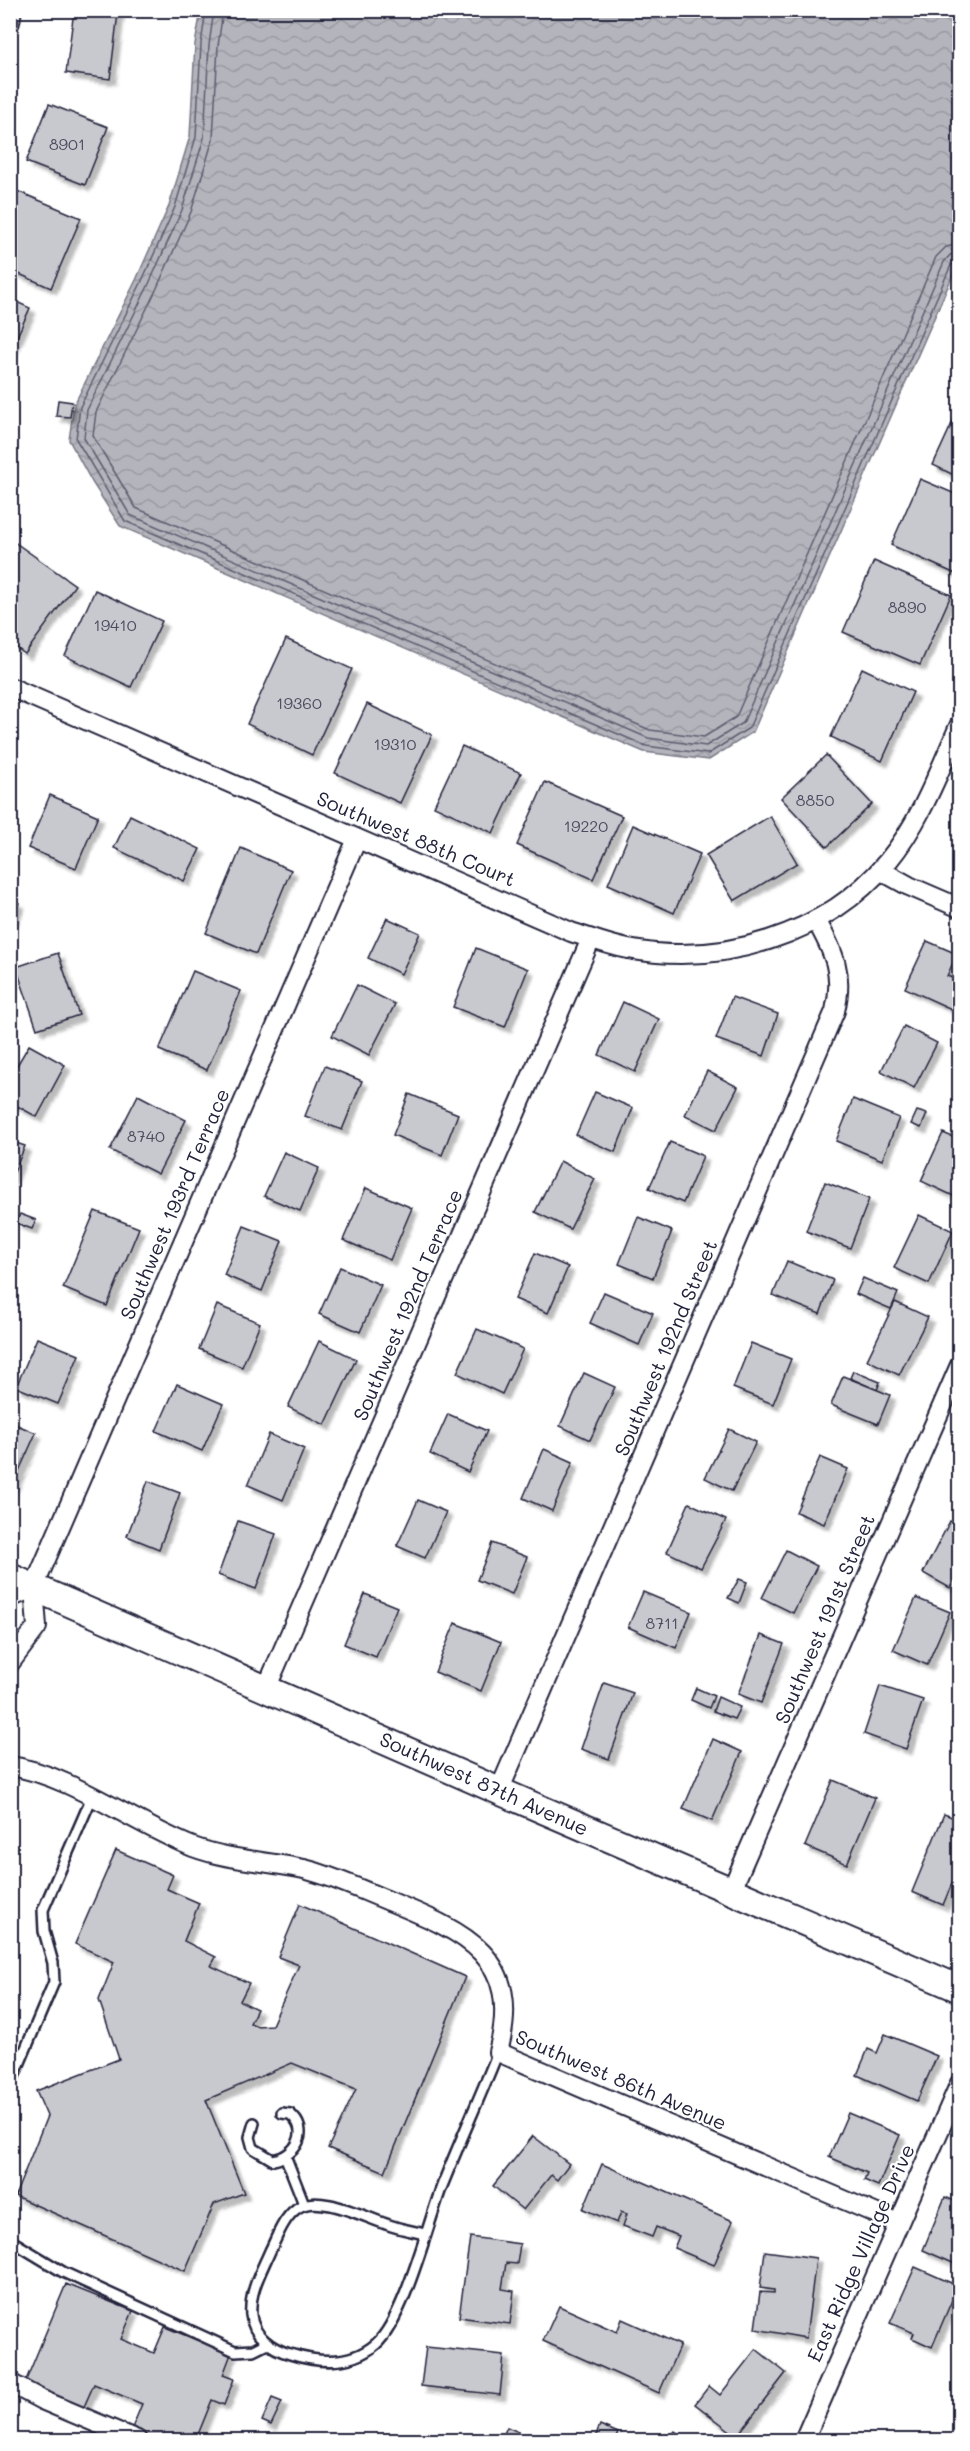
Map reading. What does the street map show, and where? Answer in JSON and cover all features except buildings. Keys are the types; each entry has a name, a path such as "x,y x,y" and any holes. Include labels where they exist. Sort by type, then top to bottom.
{"street":[{"path":"10,22 12,10"},
{"name":"Southwest 88th Court","path":"10,687 591,939 630,949 703,952 756,944 797,929 816,920 858,892 900,845 922,808 960,724"},
{"name":"Southwest 193rd Terrace","path":"22,1582 357,839"},
{"path":"880,870 909,886 960,908"},
{"name":"Southwest 192nd Street","path":"499,1791 835,1011 838,997 838,969 830,945 816,920"},
{"name":"Southwest 192nd Terrace","path":"266,1689 591,939"},
{"name":"Southwest 191st Street","path":"731,1891 960,1365"},
{"path":"10,1598 22,1582"},
{"path":"10,1663 37,1627 22,1582"},
{"name":"Southwest 87th Avenue","path":"22,1582 499,1791 960,1989"},
{"name":"Southwest 86th Avenue","path":"10,1766 46,1776 193,1847 221,1856 273,1863 327,1876 441,1922 463,1935 486,1956 494,1969 500,1984 504,2021 498,2052 898,2223"},
{"name":"East Ridge Village Drive","path":"804,2440 960,2083"},
{"path":"10,2383 42,2400 137,2440"}],"lane":[{"path":"10,2086 54,1982 53,1963 44,1931 43,1910 92,1797"},
{"path":"425,2234 401,2229 321,2203 304,2204 297,2207 288,2216 255,2285 251,2301 251,2318 255,2329 267,2343 281,2351 318,2362 340,2359 368,2350 384,2335 397,2312 447,2176 498,2052"},
{"path":"254,2123 250,2137 253,2148 273,2160 286,2158 294,2150 300,2137 299,2125 290,2114 282,2113"},
{"path":"286,2158 304,2204"},
{"path":"10,2240 63,2272 236,2350 253,2350 267,2343"}],"water":[{"path":"201,11 959,11 959,261 753,732 709,760 644,752 120,526 69,440 74,405 136,280 169,206 190,136 195,44"}]}
